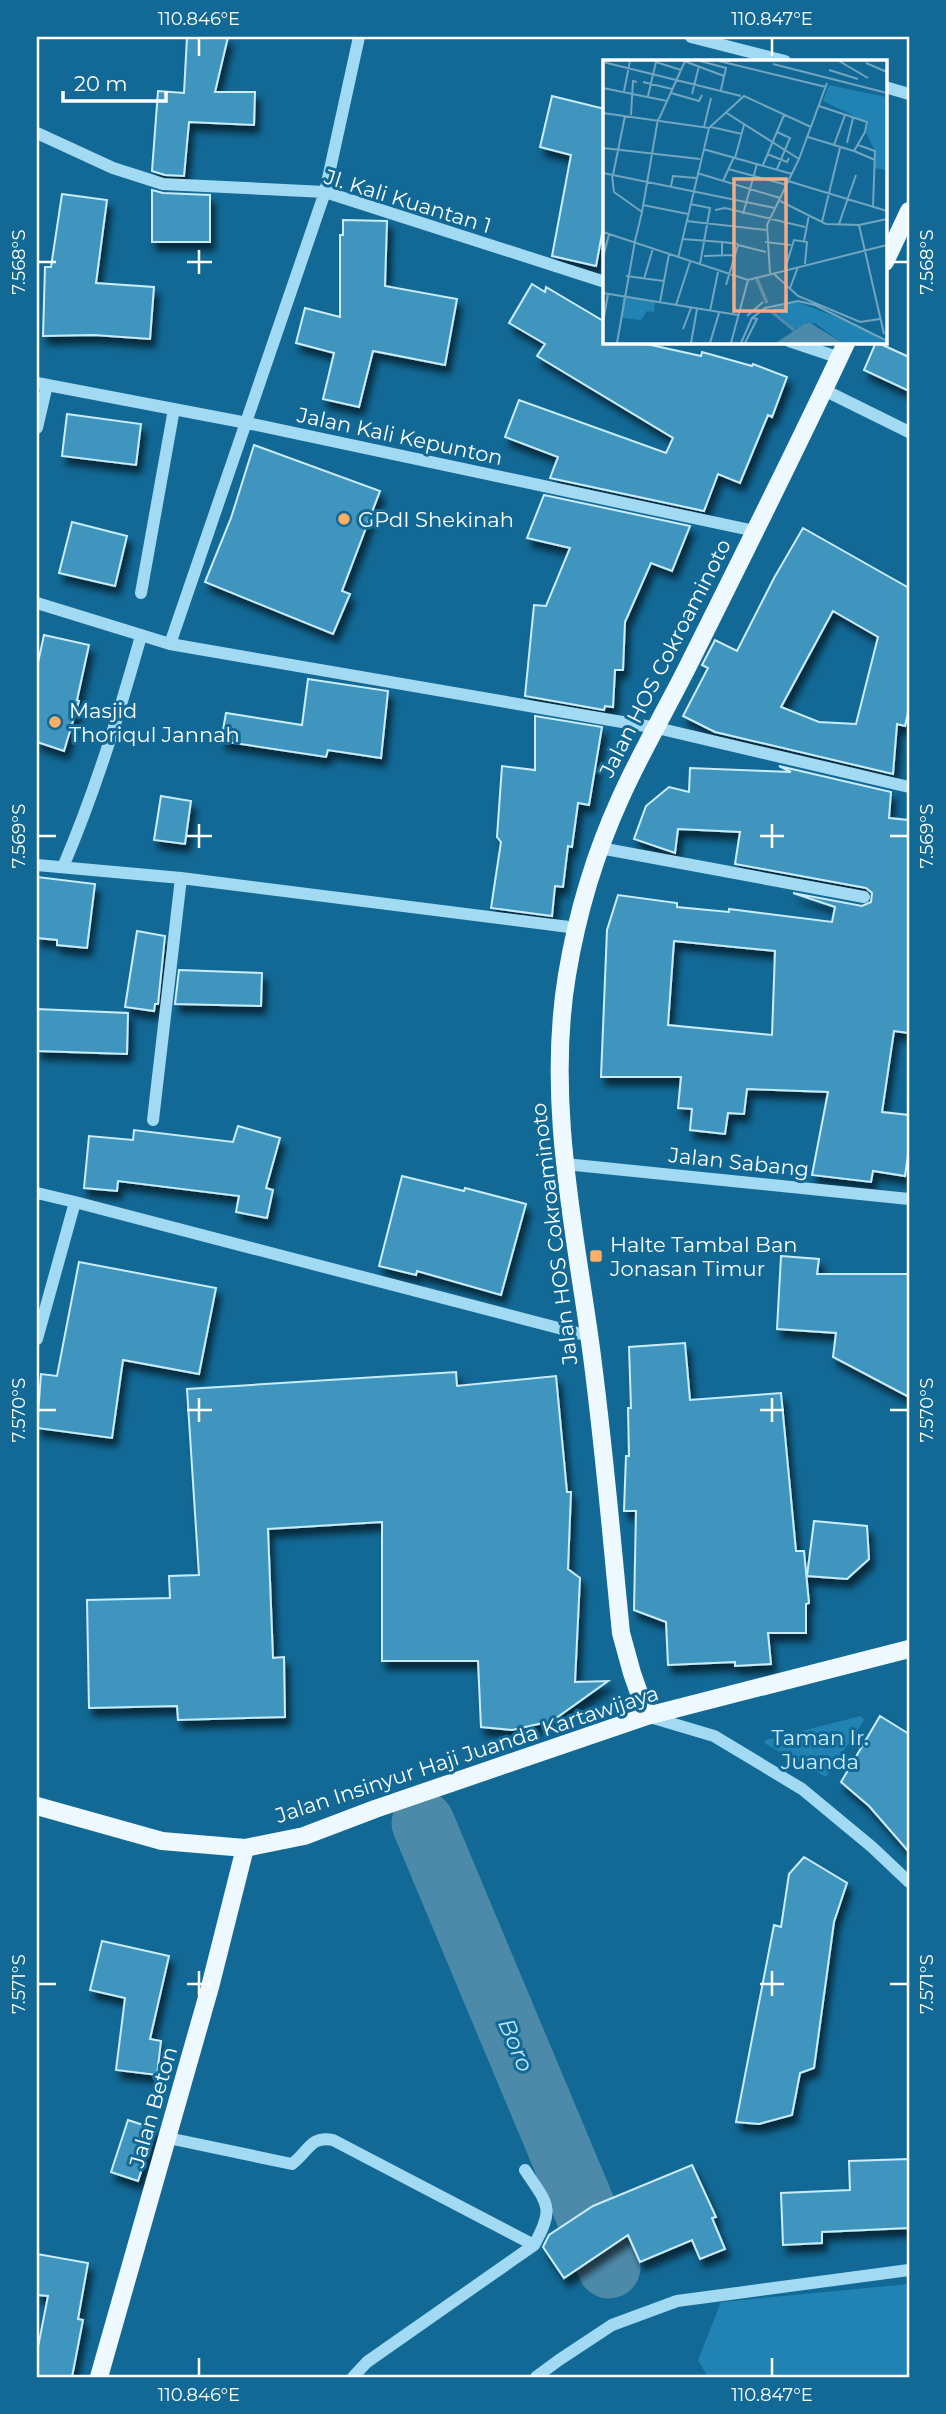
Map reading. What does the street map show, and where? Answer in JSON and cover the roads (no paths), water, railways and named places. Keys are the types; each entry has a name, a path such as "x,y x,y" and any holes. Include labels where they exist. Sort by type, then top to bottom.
{"main road":[{"path":"886,260 909,211"},
{"name":"Jalan HOS Cokroaminoto","path":"647,1716 621,1633 589,1336 565,1164 560,1109 561,1038 566,977 600,848 620,798 844,349"},
{"name":"Jalan Insinyur Haji Juanda Kartawijaya","path":"37,1806 162,1841 245,1848 304,1836 388,1804 647,1716 909,1649"},
{"name":"Jalan Beton","path":"99,2377 210,1987 245,1848"}],"street":[{"path":"170,644 325,192 359,37"},
{"path":"691,37 781,60"},
{"path":"886,87 909,94"},
{"name":"Jl. Kali Kuantan 1","path":"37,134 113,168 163,184 325,192 603,281"},
{"path":"803,343 844,349"},
{"path":"37,428 42,384"},
{"name":"Jalan Kali Kepunton","path":"42,384 247,423 755,531"},
{"path":"824,390 909,432"},
{"path":"141,593 174,409"},
{"path":"37,603 170,644 657,728 909,787"},
{"path":"63,867 113,738 141,636"},
{"path":"600,848 864,897"},
{"path":"37,864 181,878 577,928"},
{"path":"153,1119 181,878"},
{"name":"Jalan Sabang","path":"565,1164 909,1199"},
{"path":"37,1193 589,1336"},
{"path":"37,1339 75,1202"},
{"path":"647,1716 714,1736 802,1789 872,1847 909,1882"},
{"path":"168,2138 292,2164 315,2140 323,2137 334,2140 534,2245"},
{"path":"353,2377 367,2362 534,2245 548,2217 547,2205 525,2170"},
{"path":"536,2377 612,2325 677,2301 909,2270"}],"waterway":[{"name":"Boro","path":"423,1823 609,2267"}],"place":[{"name":"GPdI Shekinah","path":"344,519"},
{"name":"Masjid Thoriqul Jannah","path":"55,722"},
{"name":"Halte Tambal Ban Jonasan Timur","path":"596,1256"}],"park label":[{"name":"Taman Ir. Juanda","path":"820,1749"}]}
